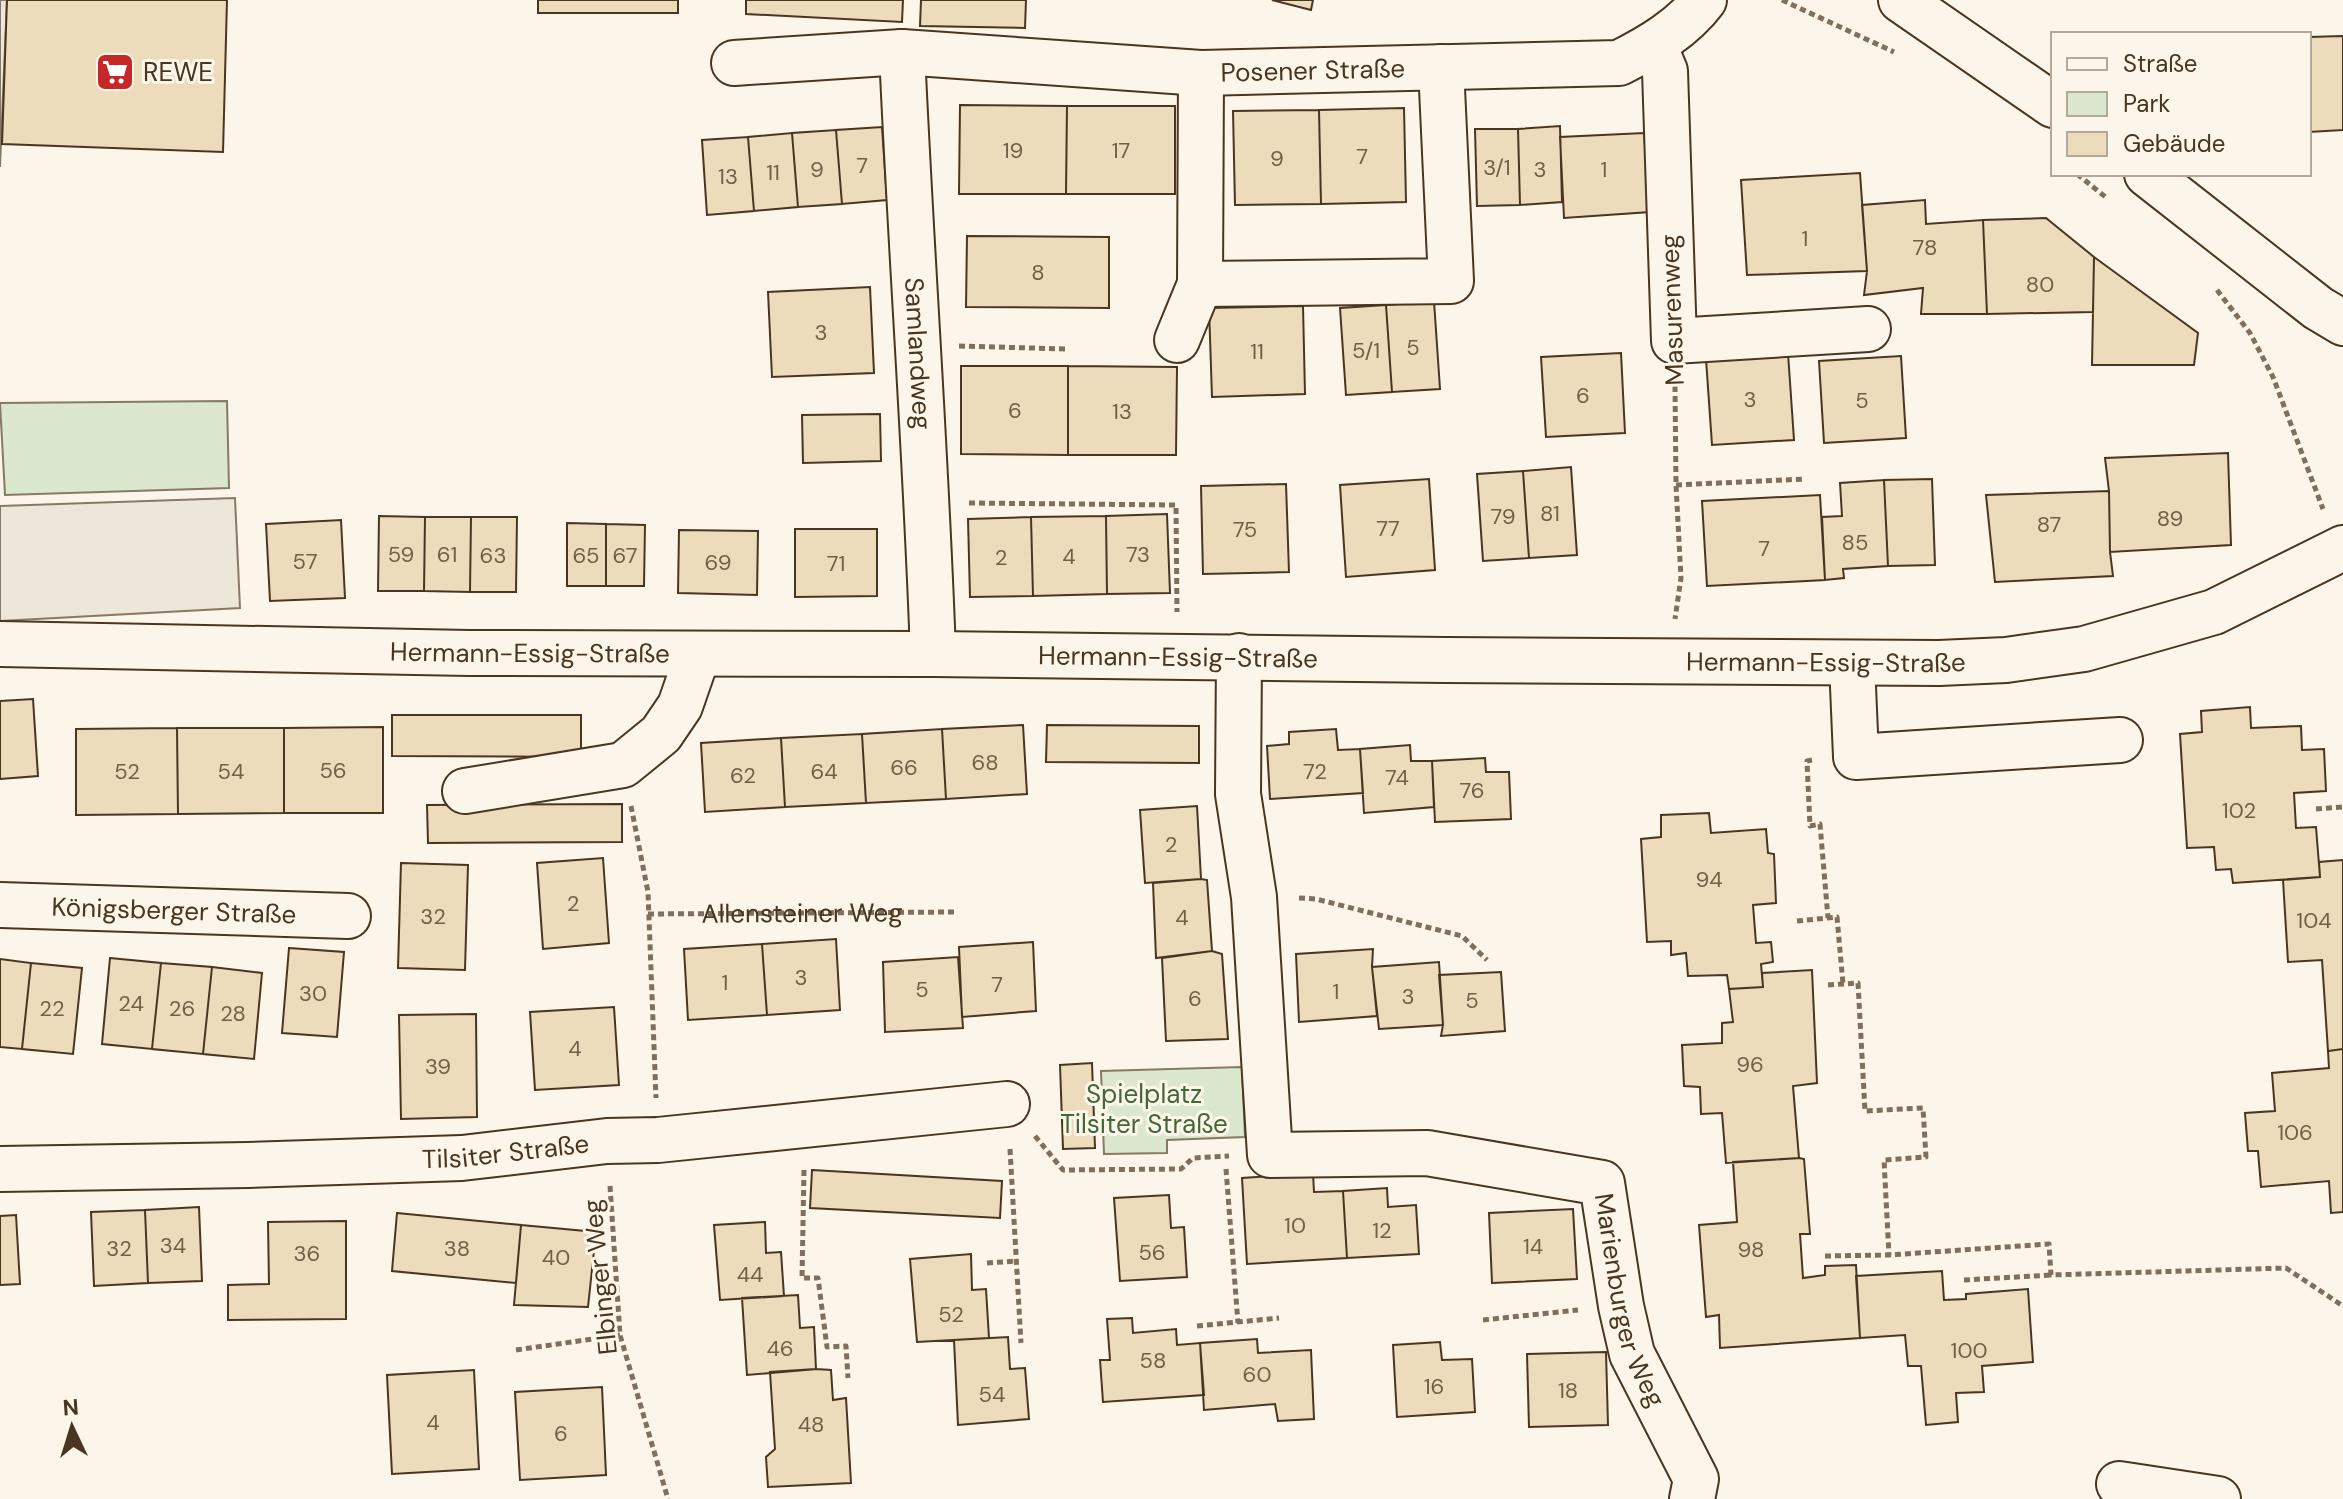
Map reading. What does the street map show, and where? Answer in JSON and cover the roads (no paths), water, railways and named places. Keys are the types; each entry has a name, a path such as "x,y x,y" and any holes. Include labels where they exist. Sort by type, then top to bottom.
{"street":[{"name":"Posener Straße","path":"734,63 902,52 1201,73 1619,63 1654,45 1697,10 1704,0"},
{"path":"1901,0 2051,104"},
{"name":"Masurenweg","path":"1654,45 1665,71 1674,341 1868,329"},
{"name":"Samlandweg","path":"902,52 928,503 933,654"},
{"path":"1200,284 1451,281 1441,67"},
{"path":"1177,340 1200,284 1201,73"},
{"path":"2149,176 2335,325"},
{"name":"Hermann-Essig-Straße","path":"0,644 453,653 1939,663 2006,660 2084,649 2214,612 2341,547"},
{"path":"465,791 623,765 661,734 680,706 698,654"},
{"name":"Marienburger Weg","path":"1239,656 1238,794 1254,897 1270,1155 1427,1153 1602,1183 1621,1306 1632,1354 1696,1479 1692,1499"},
{"path":"1852,663 1856,757 2120,740"},
{"name":"Königsberger Straße","path":"0,905 348,916"},
{"name":"Tilsiter Straße","path":"0,1169 462,1158 607,1141 658,1140 1007,1104"},
{"path":"2119,1484 2218,1499"}],"place":[{"name":"REWE","path":"115,72"}],"park label":[{"name":"Spielplatz Tilsiter Straße","path":"1144,1109"}]}
